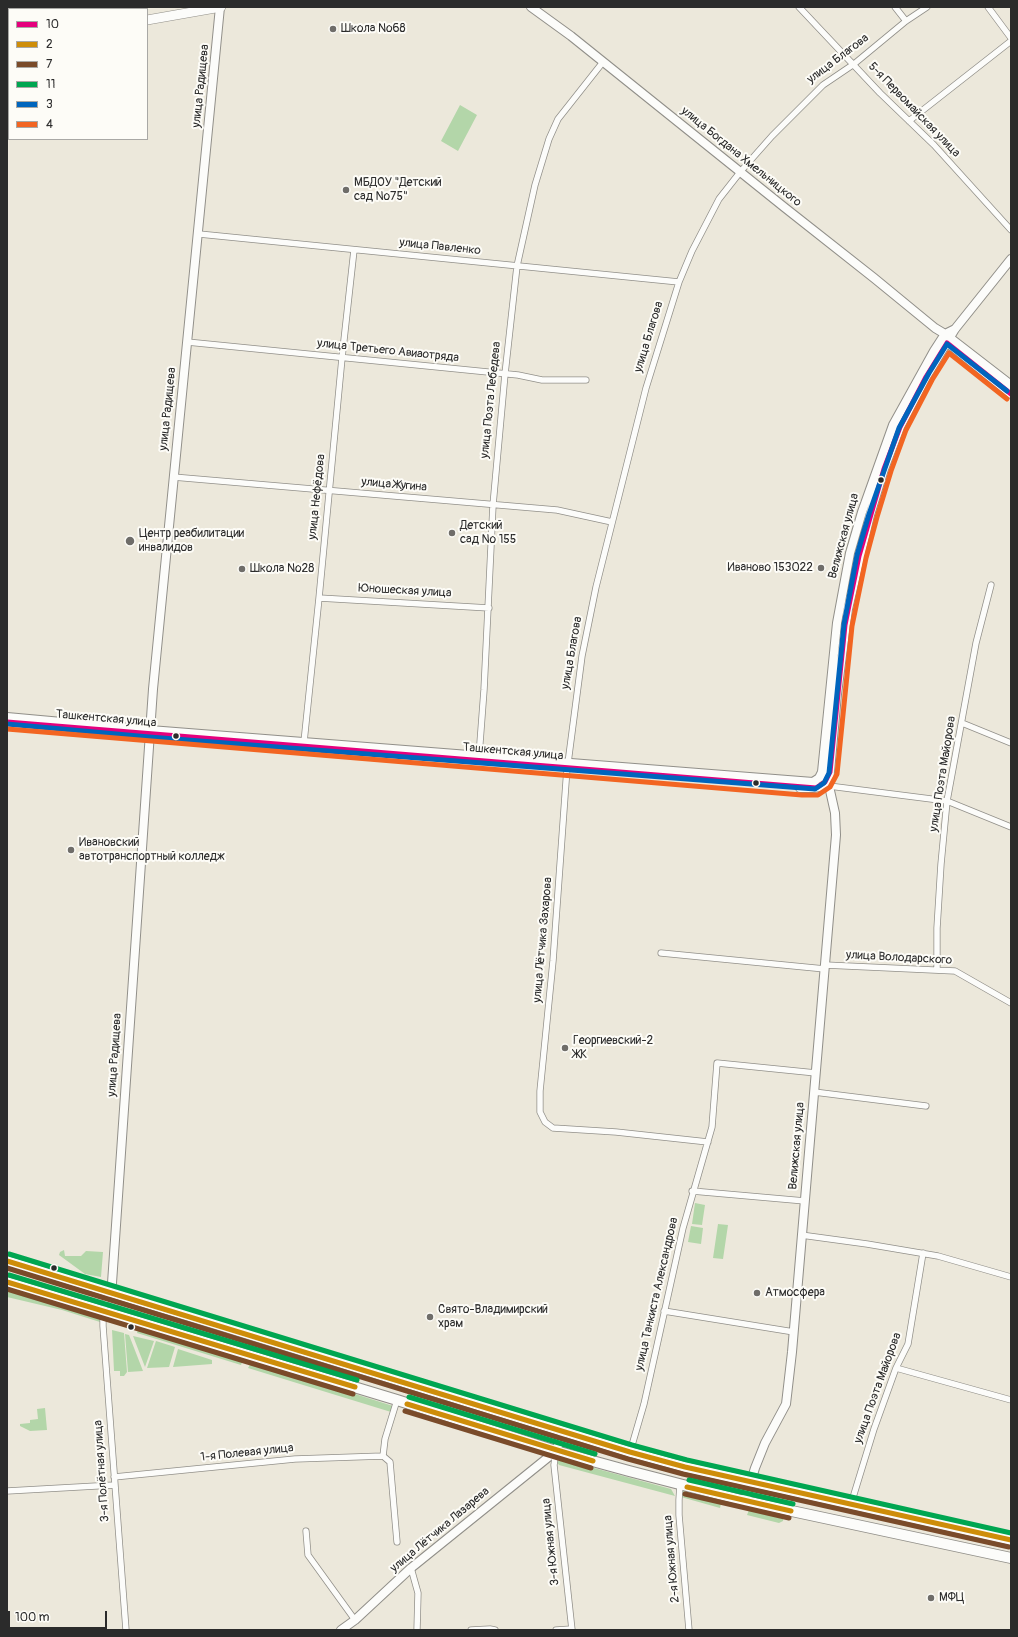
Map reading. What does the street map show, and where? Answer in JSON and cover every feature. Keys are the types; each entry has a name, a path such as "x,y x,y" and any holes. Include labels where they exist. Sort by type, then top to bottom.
{"highway":[{"path":"7,1261 630,1452 685,1467 1011,1540"},
{"path":"7,1282 397,1400 556,1451 745,1501 1011,1558"},
{"path":"977,1550 981,1534"}],"main road":[{"path":"148,20 189,10 221,7"},
{"name":"улица Радищева","path":"109,1292 112,1283 149,732 173,477 221,7"},
{"name":"улица Богдана Хмельницкого","path":"531,7 556,25 741,171 874,278 935,328 1011,394"},
{"path":"946,338 955,329 1011,259"},
{"name":"улица Богдана Хмельницкого","path":"946,338 1011,385"},
{"name":"Велижская улица","path":"745,1501 750,1482 766,1443 786,1404 794,1332 836,835 835,814 827,777 837,623 850,553 862,512 893,425 923,369 946,338"},
{"name":"Ташкентская улица","path":"7,717 149,732"},
{"name":"Ташкентская улица","path":"7,722 568,766 808,783 827,777"},
{"name":"Ташкентская улица","path":"568,766 816,788 827,777"},
{"path":"556,1451 563,1432"},
{"name":"улица Лётчика Лазарева","path":"342,1630 355,1620 411,1568 556,1451"}],"street":[{"name":"5-я Первомайская улица","path":"799,7 934,146 1011,230"},
{"path":"895,7 906,21"},
{"name":"улица Благова","path":"568,766 582,656 612,522 646,388 679,282 692,251 715,205 741,171 815,91 854,64 906,21 927,7"},
{"path":"909,121 1011,39 988,7"},
{"name":"улица Поэта Лебедева","path":"478,759 489,608 493,505 517,266 535,185 549,139 558,119 603,62"},
{"name":"улица Павленко","path":"199,234 679,282"},
{"name":"улица Нефёдова","path":"304,745 354,250"},
{"name":"улица Третьего Авиаотряда","path":"187,342 518,375 542,380 586,380"},
{"name":"улица Жугина","path":"173,477 557,510 612,522"},
{"name":"улица Поэта Майорова","path":"937,969 937,928 940,872 947,801 976,643 991,585"},
{"name":"Юношеская улица","path":"319,598 489,608"},
{"path":"962,722 1011,743"},
{"name":"улица Лётчика Захарова","path":"568,766 553,961 540,1091 540,1112 545,1122 553,1128 616,1132 708,1142"},
{"name":"Ташкентская улица","path":"827,777 947,801 1011,827"},
{"name":"улица Володарского","path":"660,953 825,967 937,969 955,971 1011,1003"},
{"name":"улица Танкиста Александрова","path":"630,1452 644,1404 692,1192 712,1127 717,1062 816,1074"},
{"path":"814,1092 926,1106"},
{"path":"692,1192 805,1201"},
{"path":"801,1235 923,1253 1011,1277"},
{"name":"улица Поэта Майорова","path":"851,1504 874,1429 896,1368 908,1344 923,1253"},
{"name":"3-я Полётная улица","path":"109,1292 103,1311 103,1326 126,1630"},
{"path":"664,1311 794,1332"},
{"path":"896,1368 1011,1400"},
{"path":"397,1400 385,1439 383,1456 390,1462 397,1542"},
{"name":"3-я Южная улица","path":"556,1451 554,1465 572,1629"},
{"name":"1-я Полевая улица","path":"114,1477 295,1458 383,1456"},
{"path":"7,1491 114,1485"},
{"name":"2-я Южная улица","path":"680,1485 679,1515 689,1630"},
{"path":"306,1531 308,1555 355,1620"},
{"path":"411,1568 418,1593 417,1630"},
{"path":"556,1630 572,1629"},
{"path":"471,1630 495,1630"}],"green space":[{"path":"460,105 477,115 458,151 441,141"},
{"path":"695,1203 705,1205 702,1225 692,1224"},
{"path":"718,1224 728,1225 723,1259 713,1258"},
{"path":"691,1226 703,1228 701,1244 688,1242"},
{"path":"64,1250 65,1256 81,1256 86,1251 103,1252 101,1277 85,1274 59,1255 60,1252"},
{"path":"7,1290 99,1315 100,1322 62,1310 7,1297"},
{"path":"139,1327 242,1358 243,1360 241,1365 137,1333"},
{"path":"112,1330 124,1333 127,1372 124,1376 120,1376 120,1371 114,1371"},
{"path":"125,1334 129,1335 143,1371 128,1372"},
{"path":"133,1336 154,1341 145,1367"},
{"path":"156,1341 175,1347 169,1367 147,1368"},
{"path":"178,1349 212,1360 212,1364 173,1367"},
{"path":"254,1362 393,1406 391,1412 248,1368 251,1363"},
{"path":"45,1408 47,1430 30,1431 20,1426 20,1424 30,1423 30,1420 38,1419 37,1409"},
{"path":"561,1459 671,1489 675,1496 559,1465 557,1462"},
{"path":"683,1491 722,1500 720,1508 681,1497 681,1492"},
{"path":"754,1507 784,1513 783,1521 779,1523 747,1515 749,1510"}],"transit line":[{"name":"10","path":"7,722 816,788 825,782 830,772 845,625 859,556 884,469 900,427 926,377 947,343 1011,394"},
{"name":"3","path":"7,724 149,737 815,789 824,783 829,773 844,624 857,555 869,514 899,428 929,373 947,344 1007,391"},
{"name":"4","path":"7,729 802,795 818,795 830,787 837,774 852,626 866,558 877,517 891,471 906,430 932,380 949,353 1007,399"},
{"name":"11","path":"9,1254 632,1445 687,1460 1011,1533"},
{"name":"2","path":"7,1261 630,1452 685,1467 1011,1540"},
{"name":"7","path":"7,1268 628,1459 683,1474 1009,1547"},
{"name":"11","path":"9,1275 357,1380"},
{"name":"2","path":"7,1282 355,1387"},
{"name":"7","path":"7,1289 353,1394"},
{"name":"11","path":"409,1397 595,1454"},
{"name":"2","path":"407,1404 593,1461"},
{"name":"7","path":"405,1411 591,1468"},
{"name":"11","path":"689,1480 793,1504"},
{"name":"2","path":"687,1487 791,1511"},
{"name":"7","path":"685,1494 789,1518"}],"place":[{"name":"Школа №68","path":"333,29"},
{"name":"МБДОУ \"Детский сад №75\"","path":"346,190"},
{"name":"Детский сад № 155","path":"452,533"},
{"name":"Центр реабилитации инвалидов","path":"130,541"},
{"name":"Иваново 153022","path":"821,568"},
{"name":"Школа №28","path":"242,569"},
{"name":"Ивановский автотранспортный колледж","path":"71,850"},
{"name":"Георгиевский-2 ЖК","path":"565,1048"},
{"name":"Атмосфера","path":"757,1293"},
{"name":"Свято-Владимирский храм","path":"430,1317"},
{"name":"МФЦ","path":"931,1598"}]}
